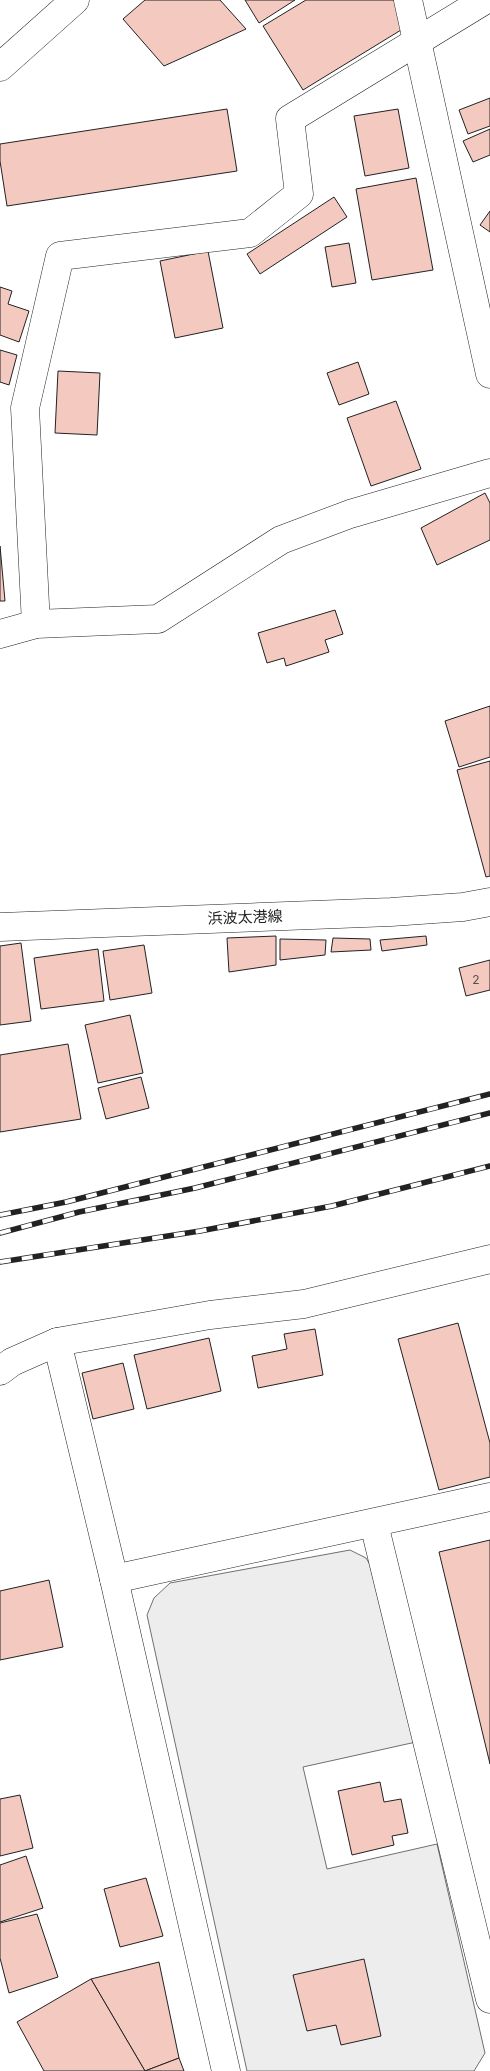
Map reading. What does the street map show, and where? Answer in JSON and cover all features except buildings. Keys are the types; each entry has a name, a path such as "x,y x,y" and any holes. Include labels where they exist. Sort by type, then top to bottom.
{"street":[{"path":"0,67 75,0"},
{"path":"408,0 490,374"},
{"path":"36,624 25,408 60,256 250,233 299,194 290,119 485,0"},
{"path":"0,634 36,624 158,619 281,540 350,514 490,473"},
{"name":"浜波太港線","path":"0,927 391,912 463,907 490,902"},
{"path":"0,1371 12,1362 56,1342 210,1315 304,1304 490,1259"},
{"path":"56,1342 114,1579 226,2071"},
{"path":"114,1579 374,1524 490,1497"},
{"path":"374,1524 490,1998"}],"shaded area":[{"path":"350,1550 366,1558 377,1576 416,1742 303,1767 327,1869 437,1844 485,2053 474,2071 247,2071 147,1615 154,1598 170,1583"}],"railway":[{"path":"0,1215 66,1202 490,1094"},
{"path":"0,1233 79,1212 195,1188 490,1113"},
{"path":"0,1262 200,1231 332,1206 490,1166"}]}
